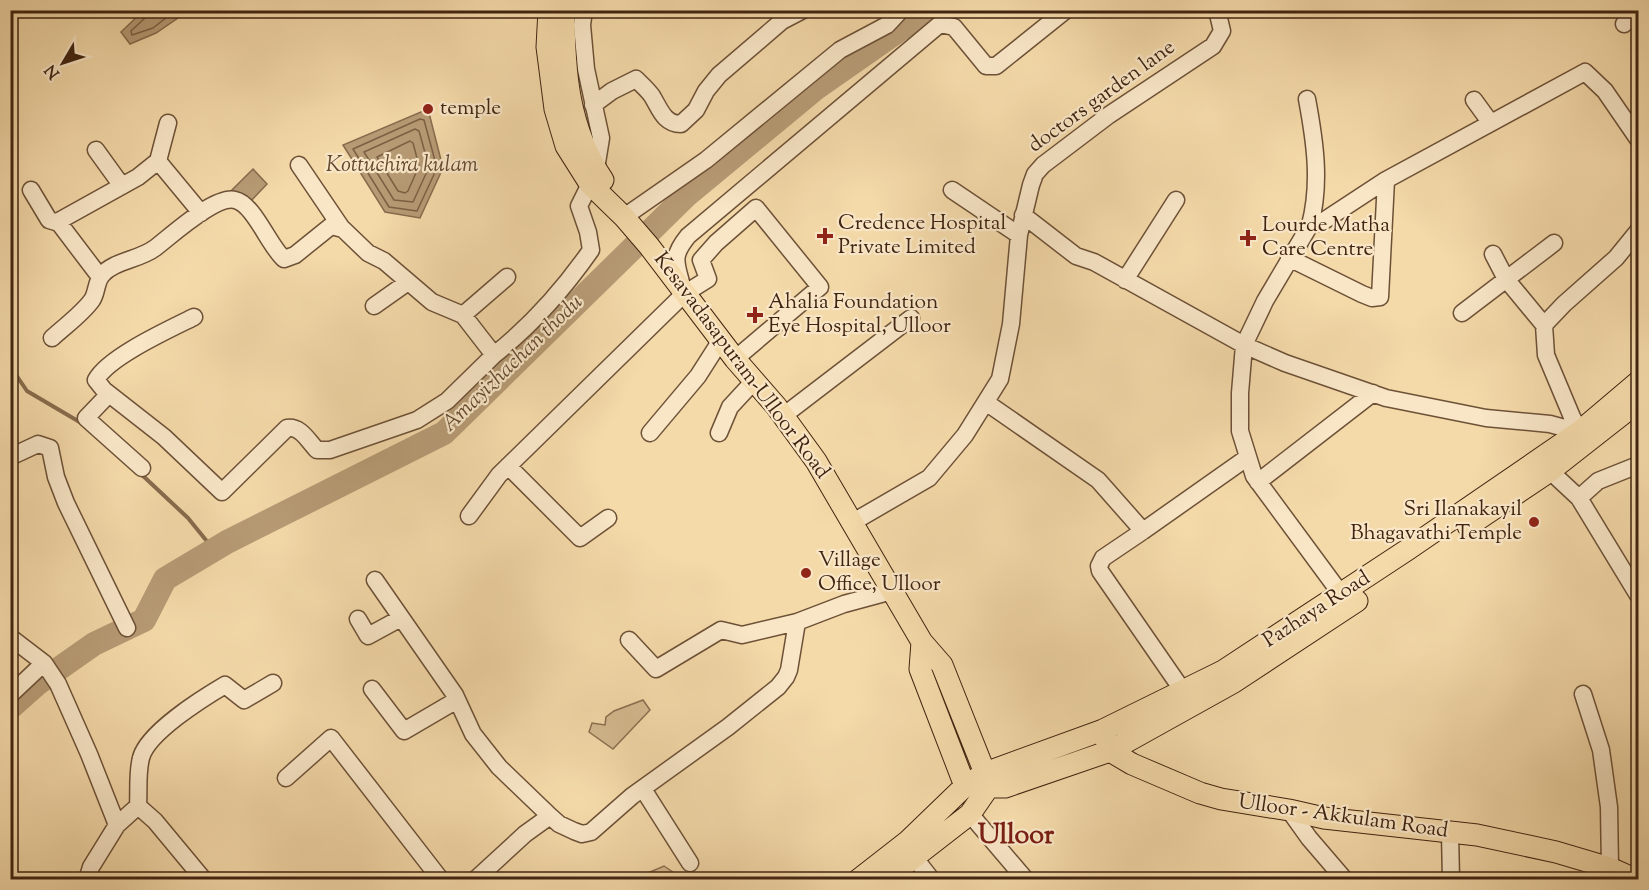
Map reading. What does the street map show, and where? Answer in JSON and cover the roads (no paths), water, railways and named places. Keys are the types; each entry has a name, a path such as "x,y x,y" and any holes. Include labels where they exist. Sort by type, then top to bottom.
{"main road":[{"path":"549,10 547,47 555,109 566,146 593,176 626,220"},
{"path":"564,10 564,57 568,89 593,176"},
{"name":"Kesavadasapuram-Ulloor Road","path":"626,220 649,246 684,294 783,416 816,461 922,642 942,665 987,781"},
{"name":"Pazhaya Road","path":"874,877 965,786 987,781 1103,730 1223,670 1584,438 1638,382"},
{"path":"874,877 914,857 970,814 987,781 1005,787 1110,751 1234,682 1550,471 1584,438 1638,402"},
{"path":"922,642 920,669 965,786"},
{"path":"1103,730 1110,751"},
{"name":"Ulloor - Akkulam Road","path":"1110,751 1132,764 1200,793 1221,799 1324,818 1477,835 1513,842 1610,868 1637,879"},
{"path":"1056,769 1117,767 1153,773"}],"street":[{"path":"194,317 156,336 102,371 96,381 164,437 222,492 287,428 300,430 317,450 330,450 417,420 447,401 494,355 522,332 569,281 591,250 588,232 579,206 593,176 601,138 586,69 582,25 584,10"},
{"path":"593,105 636,79 651,94 664,118 673,124 681,124 696,110 706,91 719,75 782,21 803,10"},
{"path":"626,220 706,160 840,50 887,25 901,10"},
{"path":"684,294 676,263 677,250 688,236 940,24 954,27 986,66 996,66 1066,10"},
{"name":"doctors garden lane","path":"853,522 929,478 965,435 1000,379 1011,324 1019,235 1035,174 1042,165 1109,115 1213,46 1222,31 1217,10"},
{"path":"1624,24 1636,10"},
{"path":"1310,225 1322,222 1386,180 1585,72 1605,91 1638,139"},
{"path":"1307,99 1316,147 1316,204 1310,225 1289,258 1244,345 1240,431 1254,476 1341,594"},
{"path":"1474,100 1490,122"},
{"path":"57,222 148,170 158,161 168,123"},
{"path":"96,150 123,186"},
{"path":"158,161 201,213"},
{"path":"299,165 341,227 368,253 384,261 432,302 463,315 494,355"},
{"path":"1289,258 1362,294 1372,298 1380,297 1386,180"},
{"path":"31,190 49,220 57,222 100,277"},
{"path":"952,190 1019,235"},
{"path":"52,338 92,300 100,277 116,264 137,259 154,249 201,213 224,199 237,200 249,210 276,252 284,259 295,255 329,228 341,227"},
{"path":"1125,280 1176,200"},
{"path":"469,516 508,466 684,294 708,279 701,260 716,243 756,208 820,286 735,359"},
{"path":"1023,215 1076,256 1094,262 1244,345 1285,363 1386,398 1486,418 1550,424 1584,438"},
{"path":"1544,325 1616,258 1638,231"},
{"path":"1462,313 1554,243"},
{"path":"1492,254 1506,279 1544,325 1546,356 1584,438"},
{"path":"463,315 507,277"},
{"path":"374,306 408,282"},
{"path":"783,416 910,318"},
{"path":"650,434 698,376 721,340"},
{"path":"719,433 730,406 754,381"},
{"path":"1258,482 1373,393"},
{"path":"109,394 86,418 142,468"},
{"path":"987,403 1098,480 1143,531"},
{"path":"10,457 38,444 50,448 56,477 66,503 128,628"},
{"path":"1183,691 1100,571 1099,566 1103,558 1248,457"},
{"path":"1579,498 1598,482 1638,465"},
{"path":"508,466 580,538 608,518"},
{"path":"1550,471 1579,498 1638,595"},
{"path":"375,580 457,700 473,734 499,767 559,825 582,834 591,832 633,796 778,687 789,670 797,622"},
{"path":"629,640 656,669 721,630 742,634 797,622 844,604 892,591"},
{"path":"358,619 368,636 401,618"},
{"path":"10,637 44,663 58,684 117,825"},
{"path":"10,695 44,663"},
{"path":"87,879 91,867 117,825 138,806 141,757 156,735 189,707 225,685 244,700 273,683"},
{"path":"372,689 404,731 457,700"},
{"path":"1583,694 1601,750 1610,807 1610,868"},
{"path":"286,777 331,738 441,879"},
{"path":"643,789 690,863"},
{"path":"138,806 155,820 204,879"},
{"path":"1289,810 1309,838 1345,879"},
{"path":"970,814 1026,879"},
{"path":"475,879 525,834 550,816"},
{"path":"1449,833 1451,879"},
{"path":"914,857 932,879"}],"water":[{"path":"144,10 188,11 156,33 130,44 121,32"},
{"name":"Kottuchira kulam","path":"428,109 443,168 420,218 385,212 343,145"},
{"path":"253,169 267,184 248,204 231,191"}],"waterway":[{"name":"Amayizhachan thodu","path":"10,708 37,684 94,644 144,620 165,579 227,542 444,433 687,195 815,89 928,10"},
{"path":"10,366 27,391 83,424"},
{"path":"141,474 188,518 214,550"}],"place":[{"name":"temple","path":"428,109"},
{"name":"Credence Hospital Private Limited","path":"825,236"},
{"name":"Lourde Matha Care Centre","path":"1248,238"},
{"name":"Ahalia Foundation Eye Hospital, Ulloor","path":"755,315"},
{"name":"Sri Ilanakayil Bhagavathi Temple","path":"1534,522"},
{"name":"Village Office, Ulloor","path":"806,573"}],"district":[{"name":"Ulloor","path":"1016,836"}]}
